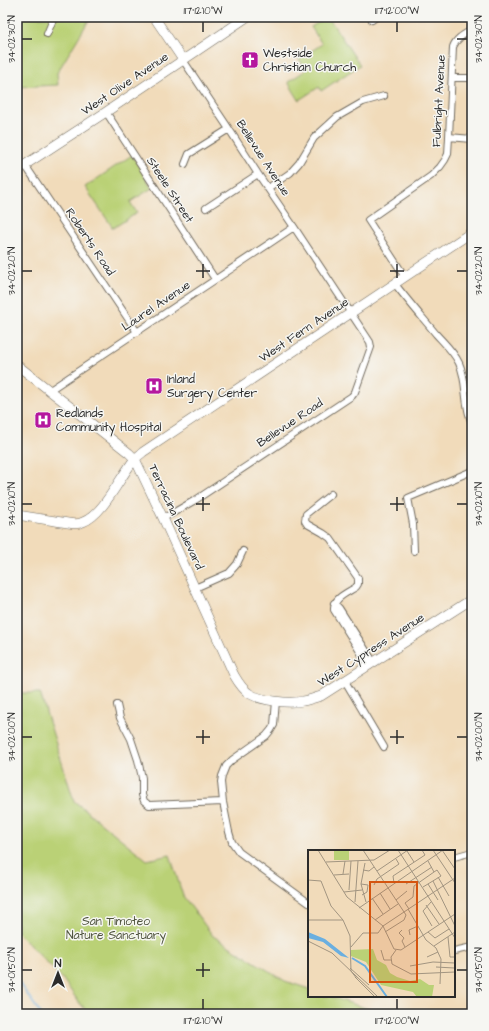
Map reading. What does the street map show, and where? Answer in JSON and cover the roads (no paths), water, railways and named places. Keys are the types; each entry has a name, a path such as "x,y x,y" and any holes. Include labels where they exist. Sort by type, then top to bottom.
{"main road":[{"name":"Bellevue Avenue","path":"154,17 183,60"},
{"name":"West Olive Avenue","path":"17,170 247,17"},
{"name":"West Fern Avenue","path":"17,515 68,523 83,523 88,520 102,506 135,459 143,452 472,232"},
{"name":"Terracina Boulevard","path":"17,365 135,459 238,682 243,689 250,694 260,698 276,701"},
{"name":"West Cypress Avenue","path":"276,701 301,702 321,696 472,599"}],"street":[{"path":"47,34 54,17"},
{"name":"Fulbright Avenue","path":"405,277 368,220 431,176 440,167 448,154 453,78 453,47 457,40 472,30"},
{"name":"Bellevue Avenue","path":"183,60 351,314"},
{"path":"453,78 472,78"},
{"path":"268,188 290,172 299,163 314,138 337,117 363,102 384,96"},
{"name":"Steele Street","path":"106,112 215,279"},
{"path":"185,164 189,154 229,128"},
{"path":"449,137 472,139"},
{"name":"Roberts Road","path":"25,165 137,332"},
{"path":"206,208 258,174"},
{"name":"Laurel Avenue","path":"50,390 294,227"},
{"path":"394,284 449,347 460,364 467,409 472,423"},
{"name":"Bellevue Road","path":"163,518 197,499 355,392 371,347 370,342 351,314"},
{"path":"414,551 414,524 408,498 472,471"},
{"path":"331,494 306,514 305,521 307,524 330,538 358,578 358,584 356,587 336,600 334,604 339,608 351,632 372,664"},
{"path":"195,588 229,573 237,564 243,551"},
{"path":"345,681 384,747"},
{"path":"276,701 274,725 271,730 266,736 226,766 220,782 223,802 232,842 239,852 308,902"},
{"path":"117,705 120,718 131,739 138,760 142,778 142,795 144,801 149,805 223,802"},
{"path":"455,857 472,852"},
{"path":"455,951 472,947"}],"waterway":[{"path":"17,980 41,1014"}],"place":[{"name":"Westside Christian Church","path":"250,60"},
{"name":"Inland Surgery Center","path":"154,386"},
{"name":"Redlands Community Hospital","path":"43,420"}],"park label":[{"name":"San Timoteo Nature Sanctuary","path":"116,928"}]}
